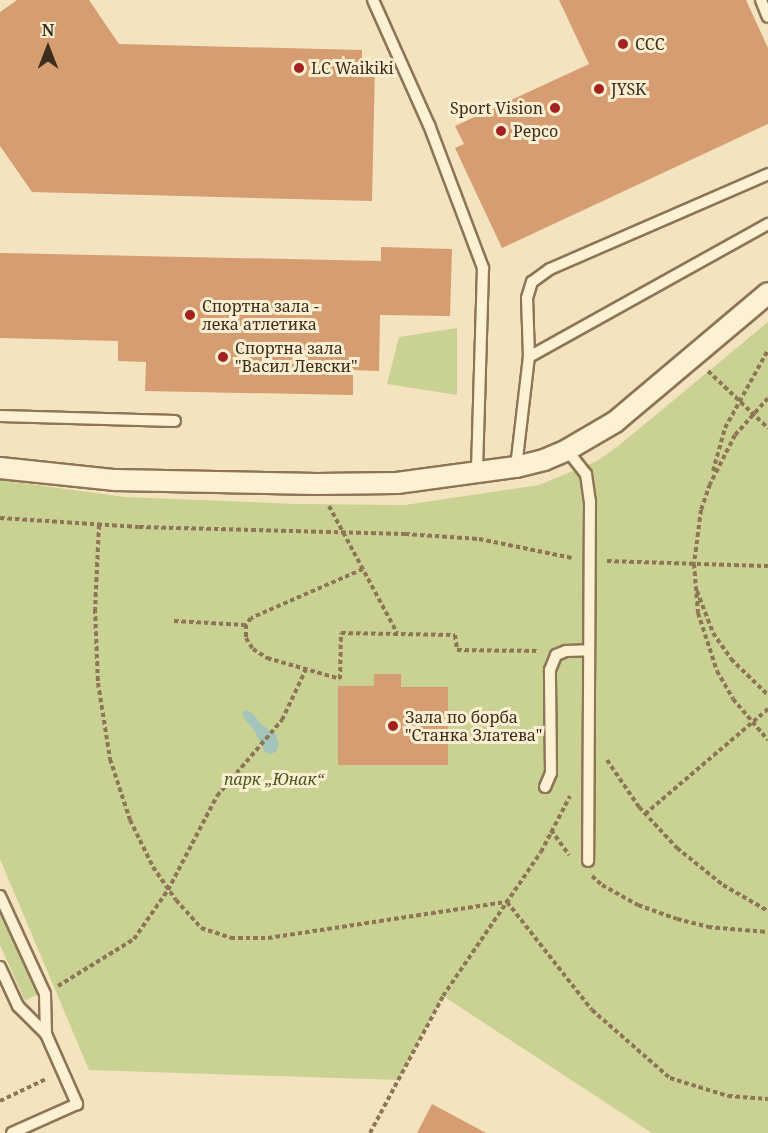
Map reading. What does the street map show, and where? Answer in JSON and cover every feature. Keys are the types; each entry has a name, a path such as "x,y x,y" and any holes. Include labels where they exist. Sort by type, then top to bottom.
{"street":[{"path":"0,468 115,480 317,484 397,483 477,473 544,460 567,450 633,409 768,293"}],"lane":[{"path":"373,0 429,125 483,268 477,473"},
{"path":"761,0 768,17"},
{"path":"516,466 529,357 527,298 532,282 550,269 768,174"},
{"path":"529,357 768,224"},
{"path":"0,416 175,421"},
{"path":"567,450 586,474 591,514 588,861"},
{"path":"545,787 551,773 550,670 555,655 566,651 589,650"},
{"path":"0,896 45,994 46,1034"},
{"path":"0,967 18,1006 46,1034 77,1104 12,1133"}],"path":[{"path":"768,350 725,428 699,519 694,564 698,613 717,671 733,699 751,723 768,740"},
{"path":"692,356 768,429"},
{"path":"710,484 721,459 752,414 768,398"},
{"path":"317,484 397,633"},
{"path":"0,518 99,525 344,532 479,539 527,547 557,557 768,566"},
{"path":"99,525 95,609 98,683 110,759 130,820 153,867 168,890 201,928 231,938 268,938 507,902"},
{"path":"363,569 251,618 246,625 246,638 253,649 267,658 340,679 341,633 455,634 457,650 566,651"},
{"path":"694,582 713,633 731,659 768,695"},
{"path":"174,621 246,625"},
{"path":"45,994 134,939 168,890 217,796 274,730 298,692 306,669"},
{"path":"645,814 768,709"},
{"path":"589,725 612,769 645,814 677,848 723,885 768,911"},
{"path":"370,1133 443,996 541,852 589,761"},
{"path":"551,830 573,860"},
{"path":"588,873 602,885 638,905 677,918 708,927 768,932"},
{"path":"507,902 592,1010 670,1078 728,1096 768,1099"},
{"path":"0,1101 63,1072"}],"green space":[{"name":"парк „Юнак“","path":"768,322 768,1133 652,1133 443,996 398,1080 89,1070 0,859 0,480 125,497 296,504 405,505 539,485 597,461 617,447"},
{"path":"457,328 457,395 387,384 399,337"},
{"path":"0,911 38,994 25,1001 0,945"}],"water":[{"path":"246,710 276,734 279,744 277,751 271,754 265,752 254,730 244,718 242,713"}],"building":[{"path":"17,0 89,0 119,44 362,50 362,64 375,65 372,201 32,192 0,146 0,12"},
{"path":"559,0 746,0 768,48 768,124 502,248 455,148 464,144 455,126 589,64"},
{"name":"Спортна зала - лека атлетика","path":"381,247 452,249 450,316 380,315 379,371 353,370 353,395 145,391 146,362 118,361 118,341 0,338 0,253 381,261"},
{"name":"Зала по борба \"Станка Златева\"","path":"374,674 401,674 401,687 448,687 448,765 338,765 338,686 374,686"},
{"path":"432,1104 486,1133 417,1133"}],"place":[{"name":"CCC","path":"623,44"},
{"name":"LC Waikiki","path":"299,68"},
{"name":"JYSK","path":"599,89"},
{"name":"Sport Vision","path":"555,108"},
{"name":"Pepco","path":"501,131"},
{"name":"Спортна зала - лека атлетика","path":"190,315"},
{"name":"Спортна зала \"Васил Левски\"","path":"223,357"},
{"name":"Зала по борба \"Станка Златева\"","path":"393,726"}]}
